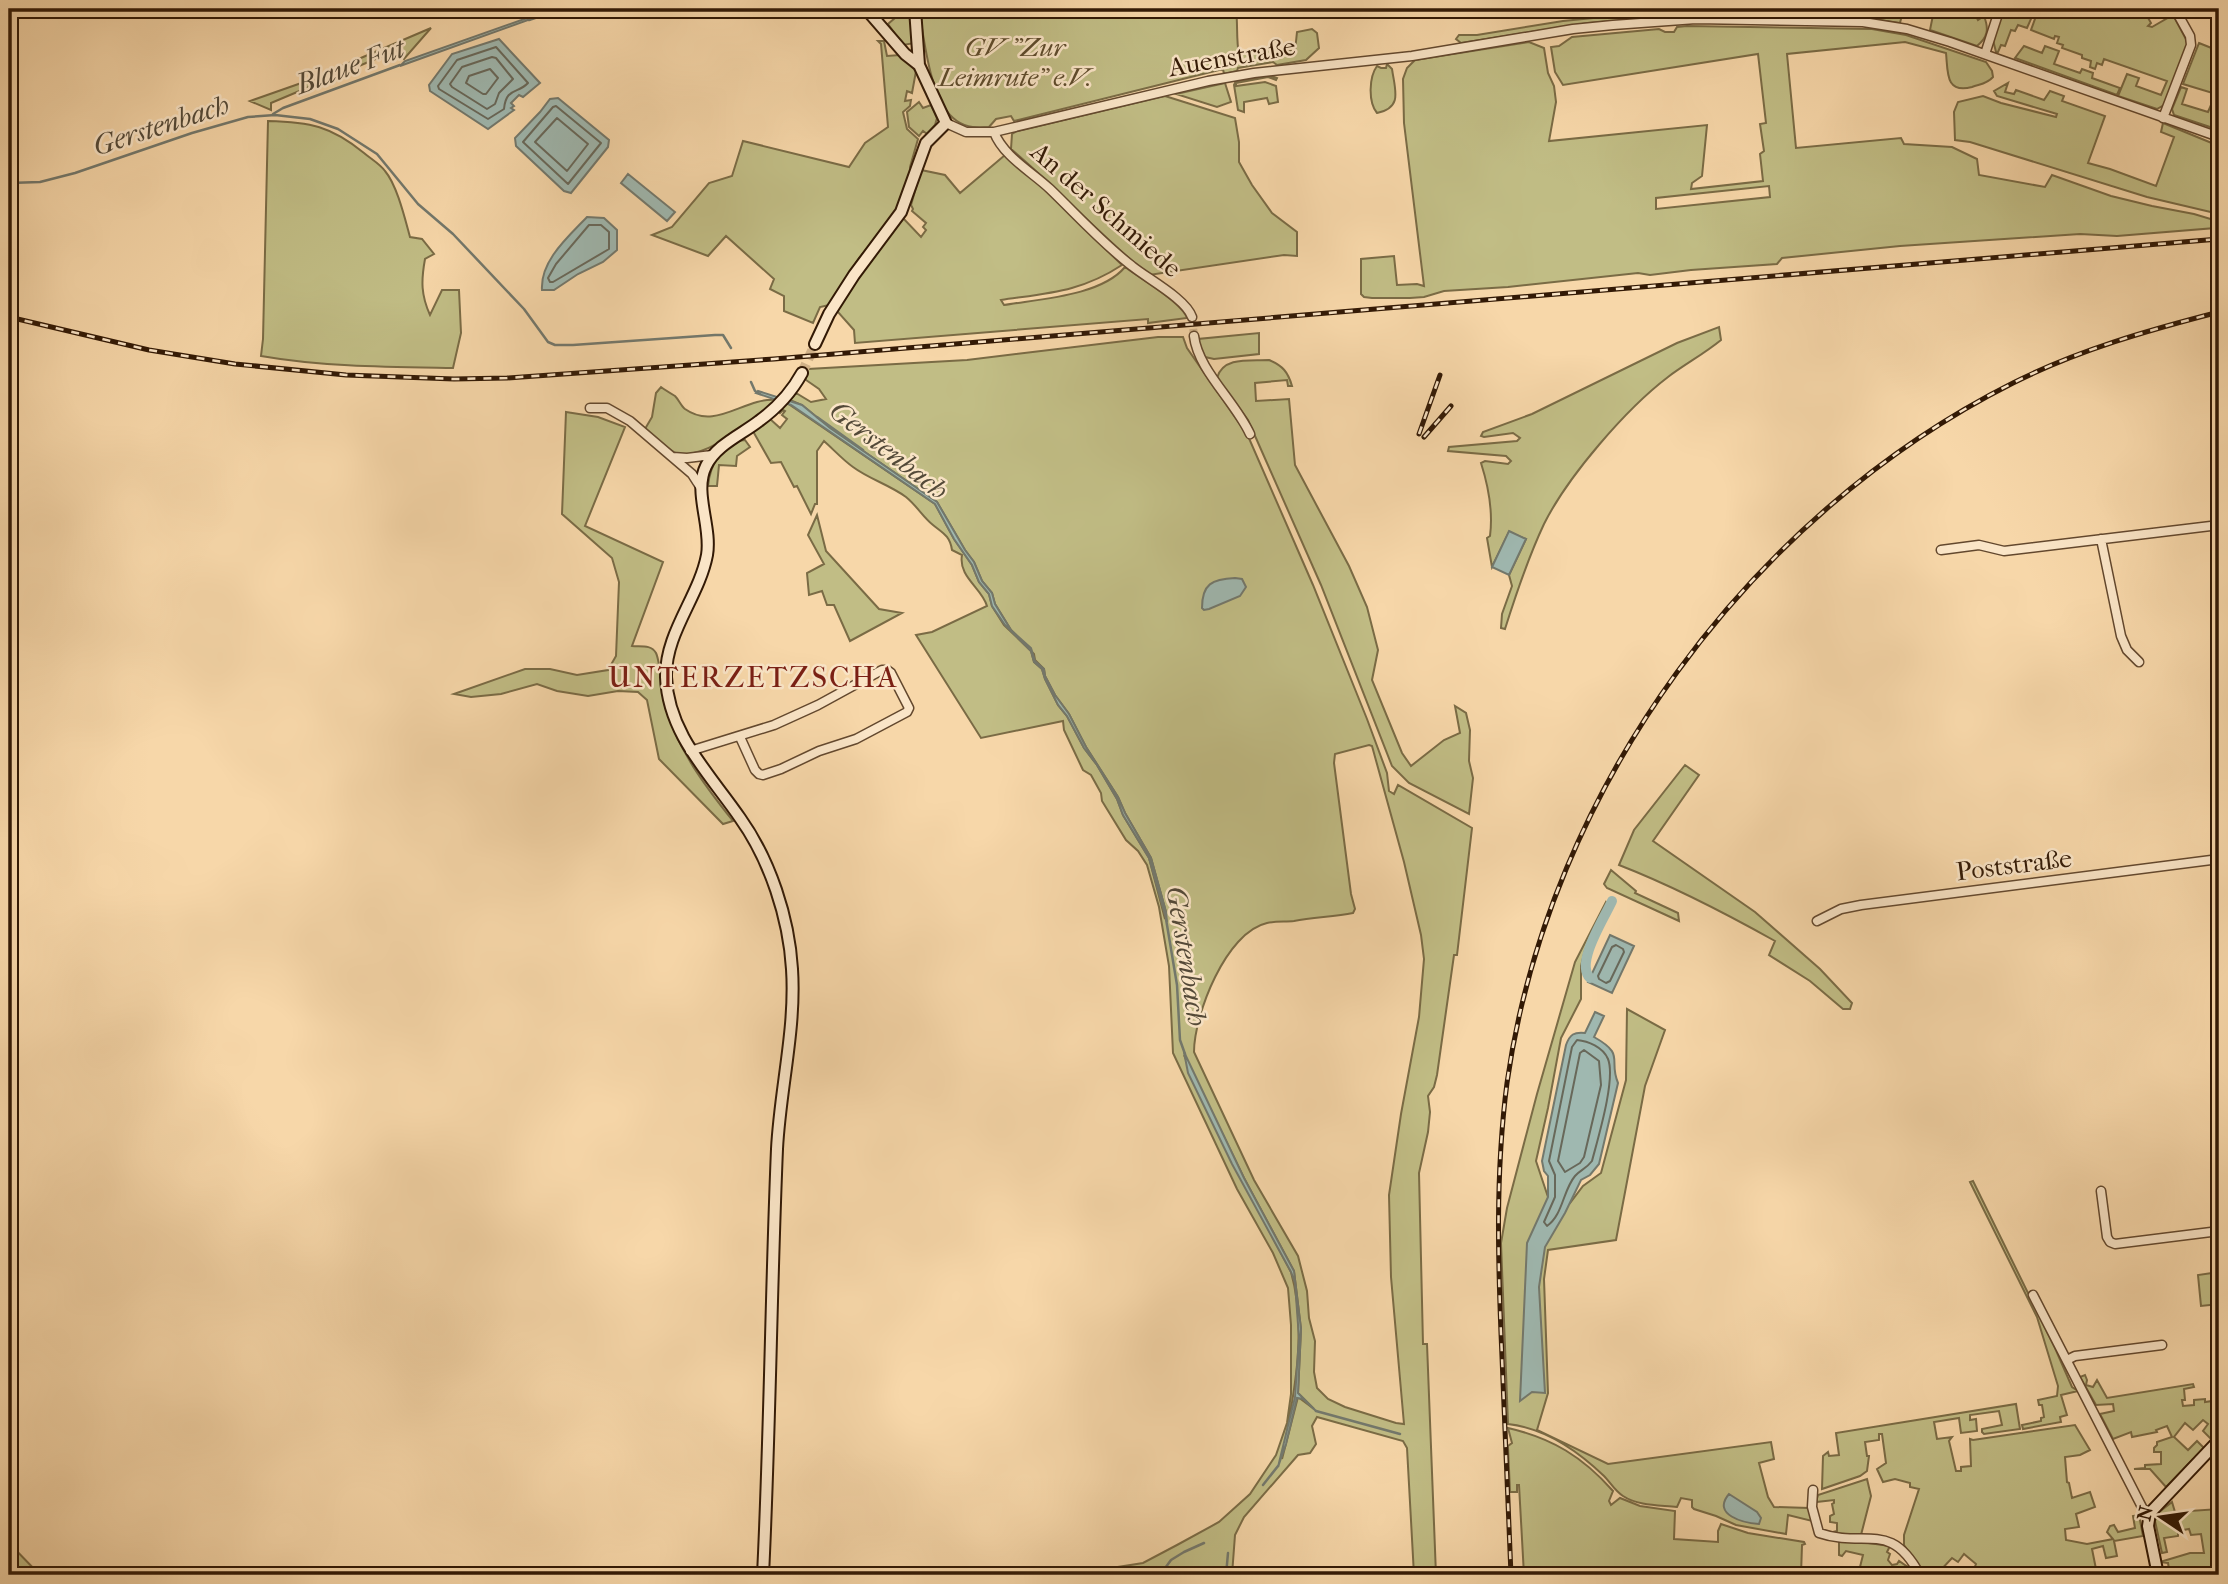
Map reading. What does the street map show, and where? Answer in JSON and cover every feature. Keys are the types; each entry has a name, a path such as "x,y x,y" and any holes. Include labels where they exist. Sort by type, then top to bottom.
{"street":[{"path":"866,9 905,54 919,65"},
{"path":"815,344 854,275 901,212 926,143 946,124 919,65 915,9"},
{"path":"1985,54 1998,14 2005,9"},
{"path":"2163,118 2192,45 2175,9"},
{"name":"Auenstraße","path":"946,124 965,132 994,132 1208,81 1270,70 1412,56 1573,29 1696,19 1863,22 1890,25 1985,54 2219,137"},
{"name":"An der Schmiede","path":"994,132 998,142 1108,247 1155,285 1181,301 1192,317"},
{"path":"1194,335 1199,358 1233,404 1250,434"},
{"path":"763,1575 778,1144 790,1042 792,970 789,941 782,907 742,820 690,751 669,697 666,675 672,642 694,596 707,554 709,540 701,488 704,469 712,454 778,406 802,373"},
{"path":"590,408 607,408 630,421 692,474 701,488"},
{"path":"673,457 712,454"},
{"path":"1941,550 1979,545 2004,551 2219,525"},
{"path":"2101,539 2121,636 2127,650 2139,662"},
{"path":"690,751 774,725 818,705 882,670 891,673 909,708 907,712 856,739 819,751 764,775 755,770 740,737"},
{"name":"Poststraße","path":"1817,921 1841,909 1860,905 2219,859"},
{"path":"2101,1191 2107,1237 2115,1244 2219,1231"},
{"path":"2033,1295 2143,1508 2150,1513"},
{"path":"2067,1360 2075,1356 2162,1345"},
{"path":"2158,1575 2148,1527 2150,1513 2219,1440"},
{"path":"1813,1490 1812,1507 1819,1533 1893,1543 1906,1554 1920,1575"}],"green space":[{"path":"896,9 912,9 915,43 903,45 888,24 895,18"},
{"name":"GV \"Zur Leimrute\" e.V.","path":"919,9 1236,9 1239,55 1259,50 1295,51 1297,32 1312,29 1317,33 1319,48 1306,60 1277,65 1273,62 1238,68 1237,71 1224,74 1223,69 1014,121 1011,116 996,119 989,127 973,127 957,121 940,100 926,53"},
{"path":"1838,9 1887,9 1902,15 1900,23 1859,17 1699,14 1588,23 1461,43 1456,39 1459,35 1477,35 1563,21 1634,14 1733,11 1833,14"},
{"path":"1932,9 1972,9 1978,20 1984,16 1987,25 1985,36 1977,46 1930,30"},
{"path":"2012,9 2143,9 2151,23 2148,26 2152,27 2173,15 2188,43 2164,105 2157,109 2118,96 2127,74 2139,78 2136,86 2161,95 2167,81 2104,59 2102,65 2097,63 2095,69 2090,67 2091,61 2062,48 2063,45 2057,43 2059,37 2055,36 2054,39 2031,30 2036,16 2034,12 2027,28 2018,25 2015,31 2011,30 2005,46 2001,45 1996,52 1993,40 2000,17"},
{"path":"1677,27 1872,29 1906,35 1986,62 1993,77 1983,84 1963,88 1952,84 1950,80 1946,53 1905,42 1787,54 1796,148 1901,138 1904,144 1952,147 1977,159 1979,175 2045,187 2052,175 2111,196 2214,220 2215,228 2117,236 2080,234 1900,246 1782,258 1777,264 1650,275 1638,273 1444,291 1424,297 1372,298 1361,294 1361,259 1394,256 1397,285 1424,286 1404,123 1403,79 1407,68 1415,60 1529,42 1544,48 1548,73 1554,86 1556,102 1549,141 1707,125 1702,176 1692,183 1691,189 1763,181 1760,154 1764,151 1760,124 1766,123 1758,54 1563,85 1555,72 1551,47 1559,46 1572,37 1659,29 1674,32","holes":["1769,186 1770,197 1656,209 1656,198"]},
{"path":"431,28 404,59 398,51 385,55 271,103 271,110 250,101 307,81"},
{"path":"878,41 884,41 887,56 900,55 916,71 912,93 907,91 905,101 911,100 910,106 903,112 907,129 918,139 911,172 891,221 859,258 829,305 820,307 813,323 784,311 784,296 770,289 774,279 726,236 708,256 652,235 672,227 709,183 732,176 743,141 849,167 865,143 888,127 881,44"},
{"path":"2199,43 2219,51 2219,95 2183,84"},
{"path":"2024,46 2042,53 2045,46 2059,51 2054,64 2080,73 2082,69 2093,73 2092,78 2120,88 2117,95 2015,58"},
{"path":"1387,64 1392,69 1394,102 1385,111 1377,113 1371,96 1372,76 1377,66 1386,68"},
{"path":"1268,75 1277,78 1236,83 1236,86 1265,82 1276,86 1278,102 1269,104 1267,98 1244,102 1244,112 1238,110 1234,85 1236,81"},
{"path":"1225,83 1231,102 1217,107 1176,94"},
{"path":"2008,83 2005,92 2014,94 2016,90 2044,100 2050,91 2064,96 2062,101 2105,116 2088,163 2156,186 2174,137 2161,132 2163,123 2219,146 2219,214 2147,197 1970,142 1955,140 1954,112 1958,102 1983,96 2056,117 2057,114 1997,96 1994,91"},
{"path":"2181,87 2187,89 2182,104 2208,112 2211,105 2219,107 2219,130 2174,115 2172,109"},
{"path":"1165,96 1235,118 1239,162 1272,213 1297,232 1297,256 1284,255 1149,275 1011,149 1012,134 1017,131"},
{"path":"919,102 923,108 931,105 937,118 927,134 923,131 919,136 909,127 907,112"},
{"path":"268,121 308,124 330,131 352,144 385,171 397,193 410,237 422,239 434,254 425,259 423,274 423,294 430,315 442,290 459,290 461,333 453,368 333,364 261,356"},
{"path":"1005,155 1122,265 1078,286 1001,300 1004,305 1085,290 1114,277 1125,267 1169,298 1187,318 855,343 854,330 837,311 864,267 903,218 921,237 926,230 923,227 926,223 912,211 911,205 921,170 945,175 960,193"},
{"path":"1719,327 1721,340 1668,377 1634,407 1599,444 1568,485 1544,524 1505,629 1501,628 1502,614 1512,586 1509,575 1526,539 1509,532 1492,567 1487,538 1490,536 1491,527 1488,490 1481,463 1485,461 1508,464 1511,461 1506,456 1448,451 1449,447 1517,441 1520,438 1513,433 1481,436 1483,432 1532,414 1677,343"},
{"path":"1259,333 1259,354 1214,359 1205,357 1199,347 1198,339"},
{"path":"1158,337 1183,337 1187,348 1248,436 1313,585 1367,719 1387,773 1389,791 1394,794 1398,785 1472,828 1457,955 1454,955 1437,1075 1428,1096 1428,1132 1419,1173 1423,1344 1427,1344 1436,1575 1414,1575 1407,1448 1403,1441 1317,1417 1312,1426 1316,1444 1310,1453 1298,1455 1244,1517 1235,1535 1232,1575 1097,1575 1099,1570 1143,1563 1219,1522 1250,1494 1276,1455 1287,1423 1291,1394 1288,1288 1273,1253 1237,1189 1173,1053 1169,966 1159,907 1147,865 1138,851 1126,840 1102,801 1101,793 1091,775 1083,770 1064,730 1063,721 981,738 916,635 932,632 987,606 964,570 962,555 952,550 945,535 906,497 853,467 824,441 817,451 817,504 811,514 781,462 771,463 754,433 754,430 769,418 780,428 787,419 782,415 785,411 778,411 787,403 935,504 972,565 979,582 989,594 992,606 1004,625 1031,651 1034,662 1042,669 1058,705 1117,799 1123,815 1149,858 1165,919 1166,912 1151,858 1118,797 1055,695 1044,669 1035,660 1034,654 1011,630 995,604 992,593 982,581 974,562 937,502 830,428 802,405 790,400 796,393 811,402 826,399 819,389 806,380 808,369 967,360","holes":["1372,746 1404,862 1424,959 1419,1017 1389,1195 1391,1277 1404,1424 1345,1407 1328,1399 1317,1388 1314,1372 1315,1341 1298,1256 1254,1180 1194,1052 1195,1036 1206,997 1226,958 1238,942 1252,930 1270,922 1353,913 1355,909 1334,763 1335,754","1184,1055 1244,1178 1294,1271 1301,1329 1298,1393 1314,1409 1298,1397 1282,1459 1299,1342 1296,1295 1291,1272 1223,1144"]},
{"path":"1269,360 1284,370 1292,386 1288,386 1287,380 1255,383 1256,401 1289,399 1295,465 1349,566 1367,607 1378,650 1372,680 1402,753 1411,766 1444,740 1460,733 1455,706 1466,713 1470,730 1469,761 1473,778 1469,814 1409,783 1392,766 1321,585 1248,420 1217,378 1220,371 1231,363"},
{"path":"661,387 675,396 685,409 696,415 719,415 764,400 776,400 752,421 713,446 699,452 676,453 645,429 652,417 656,393"},
{"path":"566,412 598,417 625,427 585,526 663,562 632,646 648,647 656,653 665,706 677,738 703,781 733,821 723,824 659,759 647,700 638,692 618,691 588,696 557,691 537,684 501,694 471,697 454,694 525,669 550,669 577,675 608,670 616,656 619,582 612,558 562,514"},
{"path":"745,440 750,447 737,456 736,466 719,465 717,486 708,486 718,456 729,445"},
{"path":"817,515 826,551 879,609 902,613 850,641 834,605 827,605 822,591 809,595 807,573 824,564 808,535"},
{"path":"1685,765 1699,775 1653,841 1755,912 1820,969 1852,1003 1850,1009 1843,1009 1810,981 1769,955 1775,941 1698,900 1619,865 1634,830"},
{"path":"1611,870 1636,891 1635,893 1678,913 1679,921 1607,888 1604,884"},
{"path":"1606,902 1608,904 1585,950 1581,966 1581,999 1561,1038 1536,1161 1548,1197 1570,1203 1583,1186 1601,1173 1626,1080 1627,1009 1665,1030 1645,1086 1616,1240 1548,1250 1544,1279 1548,1393 1537,1430 1608,1464 1771,1442 1774,1459 1759,1463 1768,1497 1774,1507 1809,1508 1812,1521 1788,1515 1786,1534 1736,1525 1694,1509 1692,1500 1681,1498 1677,1507 1635,1502 1618,1492 1594,1467 1560,1442 1535,1430 1508,1424 1501,1243 1507,1208 1575,962"},
{"path":"1973,1181 2072,1387 2078,1391 2061,1395 2067,1415 2060,1417 2061,1422 2023,1429 2022,1425 2041,1421 2044,1417 2042,1405 2039,1405 2038,1400 2057,1396 2058,1386 2037,1317 1970,1182"},
{"path":"2219,1272 2219,1304 2201,1306 2198,1275"},
{"path":"2085,1375 2086,1385 2093,1387 2097,1380 2107,1398 2193,1384 2194,1387 2184,1389 2183,1406 2194,1405 2194,1400 2219,1400 2219,1429 2211,1439 2203,1431 2208,1424 2203,1420 2193,1430 2185,1423 2174,1437 2188,1450 2197,1441 2204,1448 2166,1487 2150,1469 2134,1469 2161,1464 2161,1452 2154,1452 2154,1448 2157,1442 2172,1437 2167,1426 2156,1430 2157,1432 2132,1437 2131,1432 2113,1439 2100,1414 2114,1411 2113,1404 2096,1405 2080,1377"},
{"path":"2016,1404 2020,1429 1984,1434 1982,1429 2002,1425 1999,1411 1970,1415 1970,1420 1976,1419 1977,1431 1961,1433 1959,1418 1934,1422 1937,1439 1952,1437 1949,1441 1956,1471 1961,1471 1961,1467 1971,1466 1970,1439 2075,1425 2090,1450 2080,1455 2065,1457 2067,1482 2072,1498 2090,1492 2095,1507 2076,1514 2079,1527 2065,1529 2066,1540 2087,1544 2113,1539 2107,1532 2110,1526 2114,1525 2118,1532 2135,1528 2133,1516 2139,1515 2143,1536 2114,1541 2117,1556 2106,1558 2103,1546 2092,1549 2096,1569 2102,1568 2104,1573 2113,1570 2113,1575 2001,1575 1992,1571 1990,1575 1982,1575 1974,1569 1976,1564 1964,1554 1958,1562 1952,1558 1938,1575 1924,1575 1904,1545 1904,1535 1919,1489 1895,1479 1883,1482 1877,1469 1886,1463 1882,1434 1879,1434 1879,1440 1865,1442 1869,1456 1867,1471 1822,1489 1823,1456 1828,1452 1829,1456 1839,1455 1836,1433"},
{"path":"1508,1428 1539,1437 1566,1450 1590,1468 1613,1491 1609,1501 1611,1505 1620,1498 1640,1506 1675,1511 1674,1539 1718,1542 1721,1524 1748,1533 1804,1542 1801,1575 1524,1575 1519,1485 1517,1492 1510,1492 1508,1446 1512,1443"},
{"path":"1867,1479 1871,1496 1861,1535 1829,1533 1837,1531 1837,1523 1830,1522 1830,1516 1834,1514 1834,1500 1816,1502 1818,1495"},
{"path":"2172,1502 2175,1512 2219,1509 2219,1575 2165,1574 2164,1569 2169,1569 2168,1563 2160,1562 2190,1553 2204,1553 2201,1534 2191,1535 2189,1529 2178,1531 2178,1536 2164,1538 2167,1552 2162,1553 2155,1521 2158,1513"},
{"path":"1839,1539 1890,1546 1887,1552 1892,1565 1899,1561 1908,1567 1910,1564 1916,1575 1858,1575 1863,1555 1846,1551 1842,1556 1839,1555"},
{"path":"9,1543 39,1574 40,1575 9,1575"}],"water":[{"path":"527,18 531,19 400,66 405,61"},
{"path":"499,39 540,83 523,97 519,95 511,103 514,110 488,129 430,91 429,85 452,54"},
{"path":"558,98 609,140 608,147 571,193 564,191 516,146 515,138 550,99"},
{"path":"628,174 675,212 667,221 621,183"},
{"path":"587,217 604,218 617,230 617,250 603,262 554,290 542,290 550,259"},
{"path":"758,391 802,405 830,428 937,502 974,562 982,581 992,593 995,604 1011,630 1031,648 1035,661 1044,669 1055,695 1118,797 1151,858 1167,922 1149,858 1123,815 1117,799 1058,705 1045,679 1042,669 1034,662 1031,651 1005,625 992,606 989,594 979,582 972,565 935,504 791,405 756,393"},
{"path":"1509,531 1526,539 1509,575 1492,567"},
{"path":"1242,579 1246,587 1240,596 1209,609 1202,608 1204,593 1210,584"},
{"path":"1610,935 1634,946 1612,993 1588,982"},
{"path":"1595,1012 1604,1016 1594,1037 1613,1053 1618,1083 1599,1164 1590,1175 1581,1180 1545,1247 1539,1287 1545,1393 1532,1392 1520,1401 1527,1243 1548,1197 1548,1176 1542,1161 1566,1045 1573,1035 1585,1033"},
{"path":"1184,1052 1244,1178 1294,1271 1301,1329 1298,1393 1316,1411 1303,1399 1297,1398 1278,1467 1295,1397 1299,1338 1295,1283 1232,1164 1188,1073"},
{"path":"1729,1494 1757,1512 1761,1518 1759,1524 1738,1520 1727,1512 1724,1507"}],"waterway":[{"name":"Blaue Fut","path":"529,20 562,9"},
{"name":"Blaue Fut","path":"273,114 400,65"},
{"name":"Gerstenbach","path":"9,183 40,182 75,173 248,117 275,115 310,119 338,129 377,154 418,204 453,234 524,309 548,342 555,345 573,345 723,335 731,348"},
{"name":"Gerstenbach","path":"751,382 755,391 760,394"},
{"name":"Gerstenbach","path":"817,417 863,450"},
{"path":"1590,978 1586,971 1588,952 1612,901"},
{"name":"Gerstenbach","path":"1166,919 1177,985 1180,1040 1185,1054"},
{"path":"1316,1411 1400,1434"},
{"name":"Gerstenbach","path":"1263,1485 1278,1466"},
{"name":"Gerstenbach","path":"1160,1575 1171,1560 1204,1543"},
{"path":"1226,1575 1228,1553"}],"tunnel":[{"path":"1192,317 1194,336"},
{"path":"802,373 815,344"}],"railway":[{"path":"9,317 149,350 235,364 346,375 507,378 774,359 2219,239"},
{"path":"1511,1575 1499,1255 1499,1186 1507,1083 1530,974 1566,869 1616,768 1677,673 1748,585 1829,507 1917,439 2038,371 2140,334 2219,312"},
{"path":"1419,434 1440,375"},
{"path":"1424,437 1451,406"}],"district":[{"name":"UNTERZETZSCHA","path":"753,677"}]}
